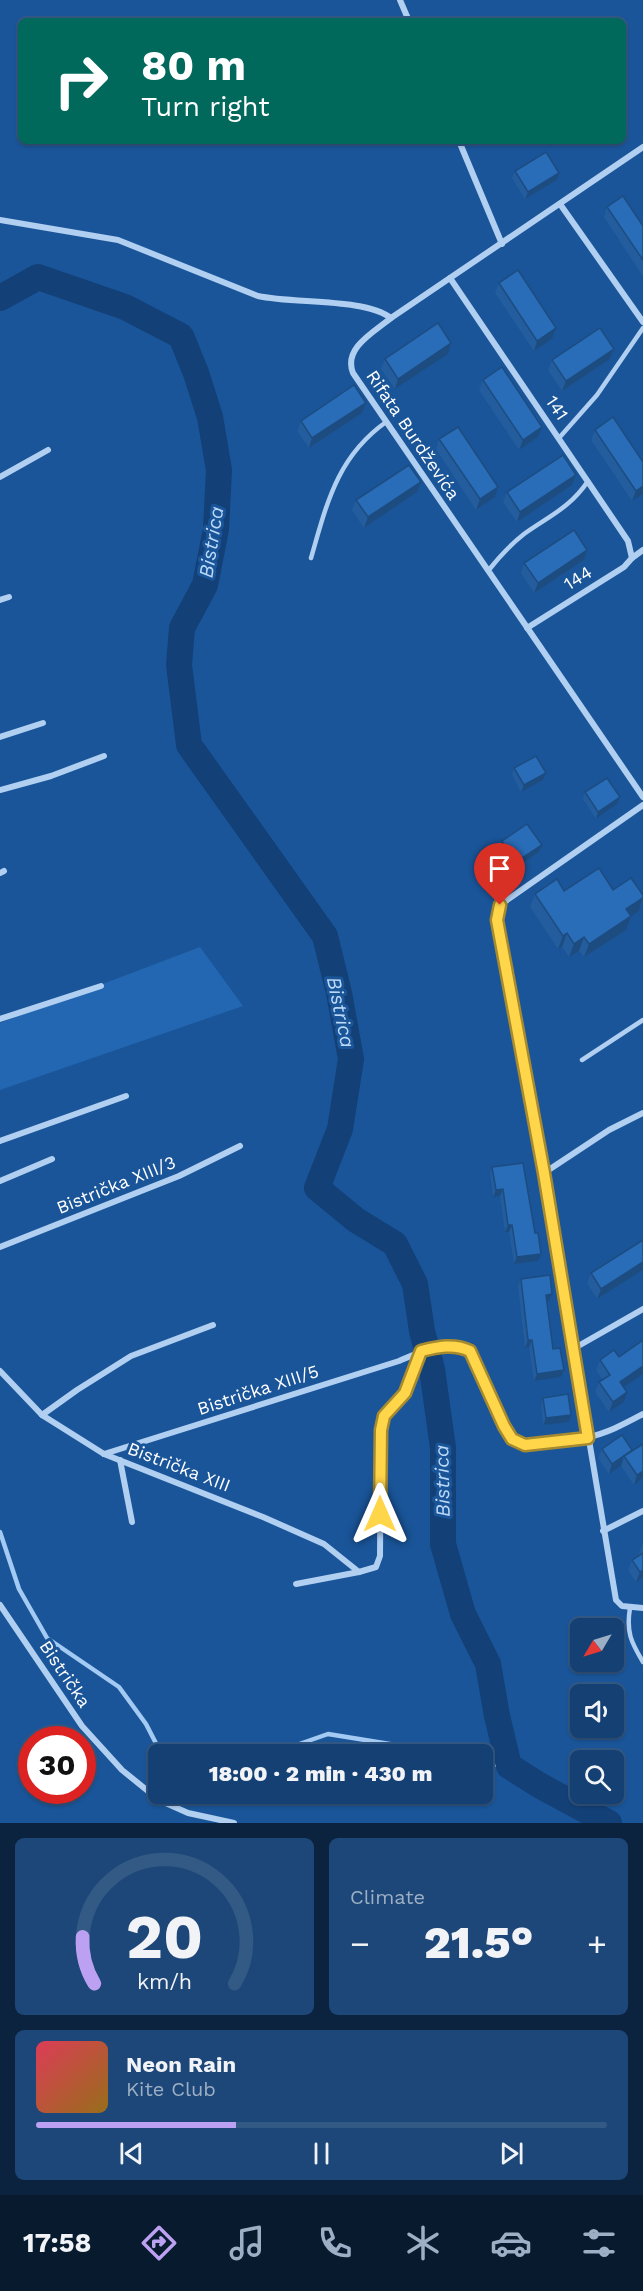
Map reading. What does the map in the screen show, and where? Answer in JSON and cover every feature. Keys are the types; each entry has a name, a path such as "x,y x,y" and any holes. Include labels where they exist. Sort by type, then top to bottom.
{"street":[{"path":"400,0 408,18"},
{"path":"460,144 502,244"},
{"name":"Rifata Burdževića","path":"643,147 391,318 358,345 350,360 353,373 643,797"},
{"path":"560,204 643,322"},
{"path":"0,220 118,240 258,296 278,300 363,306 381,311 391,318"},
{"name":"141","path":"450,278 628,541 632,558"},
{"path":"0,477 48,450"},
{"name":"144","path":"527,628 624,567 643,550"},
{"path":"0,600 9,597"},
{"path":"0,737 43,723"},
{"path":"0,790 51,776 104,756"},
{"path":"643,805 500,905 497,920 544,1173 616,1600 622,1606 643,1608"},
{"path":"0,1019 101,986"},
{"path":"0,1141 126,1096"},
{"path":"544,1173 609,1130 643,1113"},
{"name":"Bistrička XIII/3","path":"0,1247 179,1176 240,1146"},
{"path":"0,1181 52,1159"},
{"path":"573,1349 643,1309"},
{"path":"42,1414 131,1356 213,1326"},
{"name":"Bistrička XIII/5","path":"104,1454 399,1361 421,1351 443,1346 470,1351 512,1439 525,1445 588,1438"},
{"path":"296,1584 376,1567 380,1556 381,1430 384,1416 405,1393 421,1351"},
{"name":"Bistrička XIII","path":"0,1371 42,1414 104,1454 263,1517 324,1544 359,1572"},
{"path":"588,1438 622,1426 643,1414"},
{"path":"120,1460 132,1522"},
{"path":"603,1531 643,1511"},
{"name":"Bistrička","path":"0,1605 82,1726 122,1770 159,1800 188,1813 234,1823"}],"lane":[{"path":"559,438 597,395 643,328"},
{"path":"311,558 331,493 339,476 357,447 386,422"},
{"path":"488,571 500,556 522,536 573,501 588,481"},
{"path":"582,1060 643,1020"},
{"path":"630,1608 627,1625 633,1645 643,1662"}],"shaded area":[{"path":"200,947 243,1006 0,1090 0,1023"}],"building":[{"path":"546,152 559,173 528,192 515,171"},
{"path":"623,196 643,226 643,260 607,207"},
{"path":"518,270 556,328 537,341 499,283"},
{"path":"438,323 451,343 398,379 385,359"},
{"path":"600,328 614,349 566,381 552,360"},
{"path":"502,367 542,427 523,440 483,380"},
{"path":"354,385 366,403 312,438 301,421"},
{"path":"613,417 643,462 643,486 636,491 595,430"},
{"path":"458,427 498,487 480,499 439,439"},
{"path":"563,455 576,475 520,512 507,492"},
{"path":"409,465 421,482 368,517 356,500"},
{"path":"574,530 587,550 538,583 524,563"},
{"path":"536,756 546,773 524,785 514,768"},
{"path":"607,778 620,797 598,812 585,792"},
{"path":"527,824 542,845 516,862 502,841"},
{"path":"599,868 613,890 631,878 643,898 626,909 631,916 589,944 584,937 574,944 567,933 563,936 535,894 557,879 564,891"},
{"path":"523,1163 535,1233 538,1233 541,1254 517,1257 512,1225 508,1225 503,1189 496,1190 492,1167"},
{"path":"643,1240 643,1262 601,1289 591,1273"},
{"path":"550,1275 552,1294 546,1295 553,1349 560,1348 564,1370 537,1374 532,1340 528,1340 521,1279"},
{"path":"643,1340 643,1366 620,1382 627,1392 613,1402 599,1382 610,1375 600,1360 614,1350 619,1357"},
{"path":"568,1394 571,1415 546,1418 543,1398"},
{"path":"622,1435 632,1450 612,1464 602,1449"},
{"path":"643,1444 643,1471 637,1475 624,1456"},
{"path":"643,1553 643,1570 640,1572 632,1560"}],"waterway":[{"name":"Bistrica","path":"0,298 38,277 125,307 181,336 196,373 210,417 219,470 216,529 205,585 182,628 179,665 189,745 325,936 339,993 351,1059 340,1129 317,1188 356,1220 395,1244 415,1284 422,1331 432,1369 443,1448 443,1544 463,1614 488,1664 509,1766 609,1823"},
{"path":"0,1532 19,1589 47,1638 119,1687 146,1724 156,1744"},
{"path":"299,1744 328,1734 390,1744"},
{"path":"493,1764 509,1766"}],"route":[{"path":"380,1514 381,1430 384,1416 405,1393 421,1351 443,1346 470,1351 512,1439 525,1445 588,1438 544,1173 497,920 500,905"}]}
